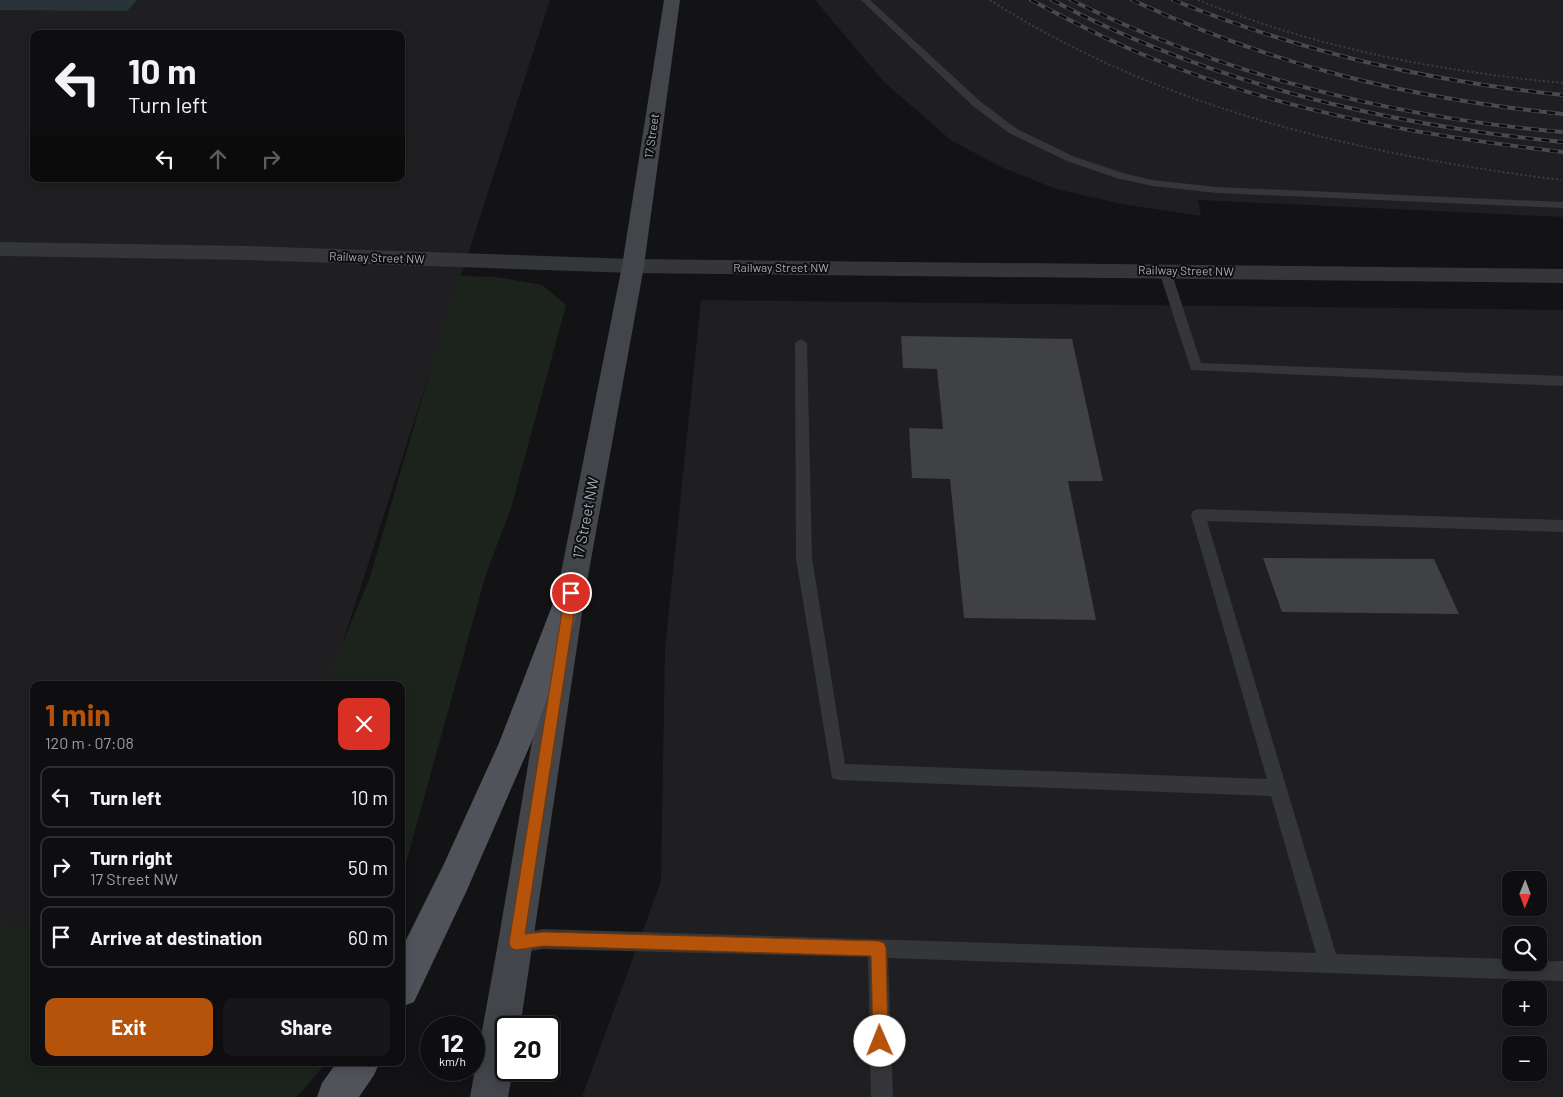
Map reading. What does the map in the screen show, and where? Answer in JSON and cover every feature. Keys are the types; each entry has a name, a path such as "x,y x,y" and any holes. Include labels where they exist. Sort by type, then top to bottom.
{"main road":[{"name":"17 Street","path":"633,266 672,3"},
{"name":"17 Street NW","path":"489,1097 516,943 571,593 633,266"},
{"path":"405,981 455,878 515,744 571,593"},
{"path":"336,1097 358,1066"}],"street":[{"name":"Railway Street NW","path":"0,249 248,253 633,266 1563,276"}],"lane":[{"path":"865,0 977,104 1013,131 1071,158 1120,176 1217,190 1563,205"},
{"path":"1165,271 1196,367 1563,382"},
{"path":"801,343 804,558 838,772 1277,788"},
{"path":"1329,963 1198,515 1563,526"},
{"path":"516,943 543,939 878,948 1563,971"},
{"path":"878,948 882,1097"}],"path":[{"path":"990,0 1060,44 1129,75 1202,102 1396,154 1488,171 1563,180"},
{"path":"1198,0 1271,28 1339,46 1430,66 1506,78 1563,83"}],"shaded area":[{"path":"0,0 550,0 330,681 30,681 30,1001 0,1011"},
{"path":"0,0 137,0 127,11 0,10"},
{"path":"815,0 1563,0 1563,217 1198,200 1201,216 1122,204 1056,189 1001,167 952,141 884,82"},
{"path":"458,276 496,277 542,285 566,305 511,508 486,574 405,867 405,681 327,681 369,580"},
{"path":"701,300 1563,310 1563,1097 582,1097 661,881 665,649"},
{"path":"30,924 30,1066 323,1066 297,1097 0,1097 0,925"}],"building":[{"path":"901,336 1072,339 1103,481 1068,481 1096,620 964,618 950,479 912,478 909,428 943,429 937,369 903,368"},
{"path":"1263,558 1434,559 1459,614 1282,612"}],"railway":[{"path":"1031,0 1091,31 1138,52 1203,78 1253,94 1407,130 1563,152"},
{"path":"1052,0 1112,29 1173,55 1236,77 1300,96 1431,124 1563,142"},
{"path":"1071,0 1129,27 1188,50 1249,71 1311,89 1437,116 1563,132"},
{"path":"1132,0 1237,43 1343,76 1450,99 1563,114"},
{"path":"1173,0 1269,35 1365,62 1462,82 1563,95"}],"route":[{"path":"571,593 516,943 543,939 878,948 880,1041"}]}
